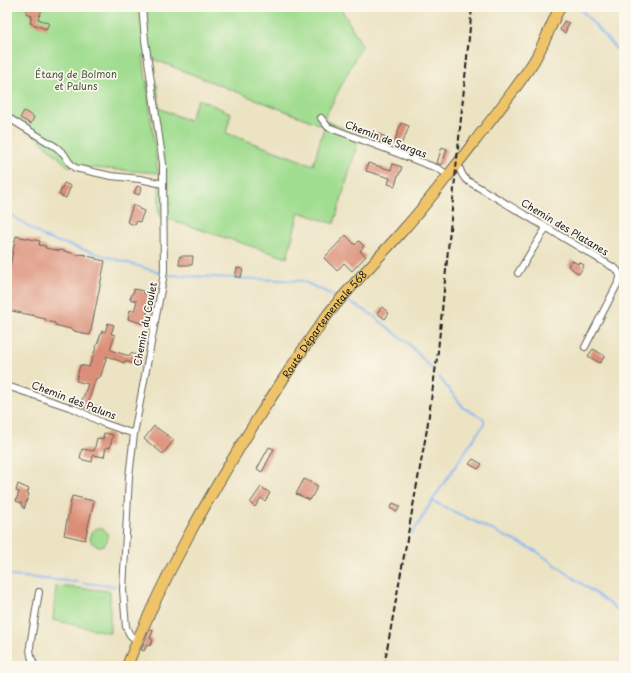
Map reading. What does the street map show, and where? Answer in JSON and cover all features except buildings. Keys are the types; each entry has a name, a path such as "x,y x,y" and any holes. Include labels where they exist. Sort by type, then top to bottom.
{"main road":[{"name":"Route Départementale 568","path":"127,666 172,566 208,499 235,454 311,338 340,300 413,219 502,106 534,60 560,7"}],"street":[{"name":"Chemin du Coulet","path":"137,641 130,635 126,627 123,590 129,477 134,434 164,279 163,164 145,40 142,7"},
{"path":"7,117 56,147 64,154 75,168 111,176 140,179 163,184"},
{"name":"Chemin de Sargas","path":"321,118 328,127 438,169 448,175"},
{"name":"Chemin des Platanes","path":"456,164 460,168 463,178 468,182 616,269 620,274 619,281 585,347"},
{"path":"518,273 546,228"},
{"name":"Chemin des Paluns","path":"7,386 75,409 103,423 134,434"},
{"path":"34,666 30,646 39,592"}],"green space":[{"name":"Étang de Bolmon et Paluns","path":"7,7 340,7 362,45 321,125 143,55 158,173 68,166 7,111"},
{"path":"148,81 157,84 159,108 189,121 198,99 231,113 226,133 313,165 326,121 360,135 334,224 299,212 287,258 159,216 159,179 161,165"},
{"path":"99,528 105,531 108,537 105,543 99,546 93,543 90,537 93,531"},
{"path":"56,586 110,591 110,633 53,620"}],"waterway":[{"path":"579,7 624,58"},
{"path":"7,212 46,238 161,273"},
{"path":"167,275 302,281 335,296"},
{"path":"346,300 371,314 409,344 432,369"},
{"path":"439,377 464,408 484,419 484,425 432,501 536,551 624,614"},
{"path":"412,534 432,501"},
{"path":"7,575 78,582"},
{"path":"83,583 115,586"}],"railway":[{"path":"384,666 427,429 438,351 472,7"}]}
